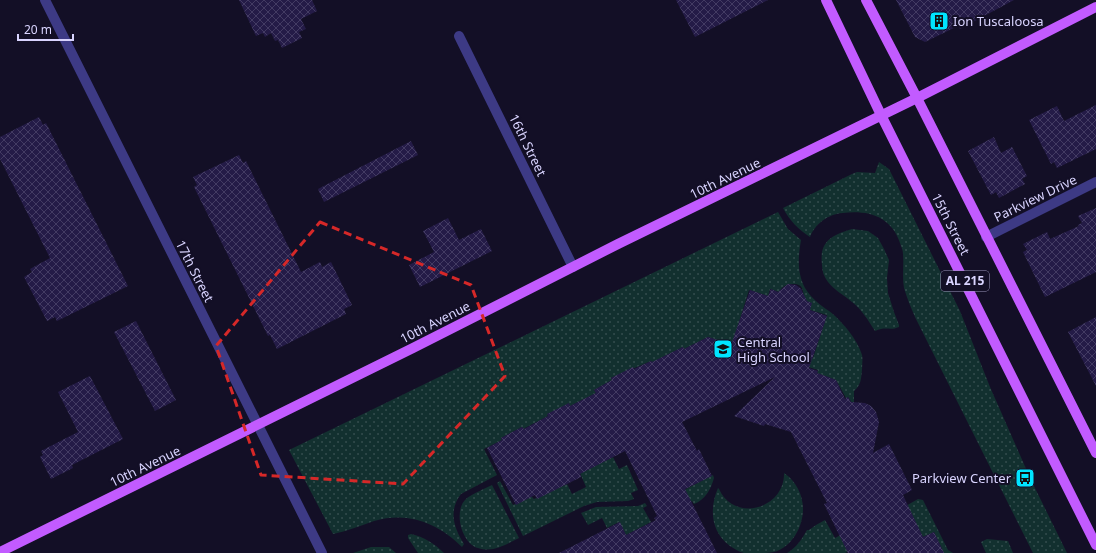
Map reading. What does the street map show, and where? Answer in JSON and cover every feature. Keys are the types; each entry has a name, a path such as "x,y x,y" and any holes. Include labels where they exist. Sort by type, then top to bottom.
{"main road":[{"name":"15th Street","path":"826,0 881,114 1096,544"},
{"name":"15th Street","path":"866,0 1096,453"},
{"name":"10th Avenue","path":"0,552 881,114 917,98 1096,7"}],"street":[{"name":"17th Street","path":"45,0 322,553"},
{"name":"16th Street","path":"459,36 573,267"},
{"name":"Parkview Drive","path":"986,237 1096,182"}],"highlighted area":[{"path":"320,222 471,285 505,376 403,484 261,475 216,346"}],"green space":[{"path":"879,162 889,169 960,311 990,387 1031,480 1067,553 1033,553 914,314 904,288 902,250 896,234 891,226 878,217 870,214 852,212 843,213 832,215 823,220 815,228 810,237 788,217 783,208 857,172 875,173"},
{"path":"778,212 788,229 801,240 799,271 805,288 816,301 844,325 860,349 862,355 862,373 859,384 854,391 854,402 852,403 848,397 846,398 836,380 817,373 818,370 795,363 795,352 813,358 827,315 810,310 806,304 803,290 800,285 792,284 784,286 779,292 770,289 768,296 749,290 736,332 750,348 708,337 684,349 683,347 661,358 653,364 651,361 611,378 612,380 594,390 596,393 570,406 569,404 523,429 522,427 501,438 502,440 484,449 497,475 461,494 457,500 454,519 457,532 464,544 462,547 443,531 433,526 422,521 399,517 374,521 333,534 289,450"},
{"path":"852,229 868,231 878,238 884,249 889,260 887,278 888,293 899,327 875,331 859,308 833,288 824,276 822,269 822,257 825,245 828,240 838,234"},
{"path":"613,457 619,469 627,465 638,490 631,493 634,499 628,501 597,502 584,506 523,536 497,483 500,481 513,505 531,496 534,499 567,484 572,494 586,487 580,473"},
{"path":"784,473 795,484 803,504 801,523 791,541 786,546 774,552 763,553 744,553 730,546 715,527 713,504 718,488 726,500 736,506 746,508 758,507 768,503 776,495 782,485"},
{"path":"713,475 714,478 707,494 694,504 692,501 689,503 684,490"},
{"path":"492,485 519,538 499,548 489,550 478,548 467,540 461,526 460,510 467,498"},
{"path":"918,499 923,500 948,550 953,553 944,553 934,532 923,537 904,507"},
{"path":"645,503 647,506 643,508 651,522 626,535 619,522 607,528 602,518 588,525 581,513 596,507 638,506"},
{"path":"825,520 835,538 858,526 866,542 845,553 787,553 793,549 807,530"},
{"path":"411,534 429,541 444,553 418,553 408,538 408,535"},
{"path":"987,539 1008,541 1013,553 986,553 981,542"},
{"path":"371,547 389,547 396,553 353,553"}],"building":[{"path":"239,0 312,0 317,11 301,19 306,29 299,32 302,38 282,48 278,40 275,41 271,33 265,37 263,33 256,36"},
{"path":"676,0 768,0 695,37"},
{"name":"Ion Tuscaloosa","path":"896,0 1014,0 960,29 958,26 925,42 915,37"},
{"path":"1096,105 1096,149 1057,168 1054,162 1051,164 1029,120 1057,106 1064,121"},
{"path":"39,117 43,125 46,123 128,286 57,321 55,317 47,321 24,277 32,272 30,269 50,258 0,159 0,137"},
{"path":"994,137 1001,153 1012,147 1027,176 1022,179 1025,184 999,198 996,192 991,195 968,151"},
{"path":"411,141 418,155 324,202 318,189"},
{"path":"239,155 243,163 246,161 301,272 320,262 322,267 331,262 352,305 344,309 346,314 277,349 270,335 268,336 194,187 197,185 193,177"},
{"path":"1096,208 1096,272 1045,297 1023,252 1027,250 1023,244 1047,232 1050,239 1079,226 1078,225 1082,223 1078,216"},
{"path":"448,218 459,240 481,229 492,251 420,287 409,265 434,252 423,231"},
{"path":"788,284 796,285 801,289 807,301 812,303 810,310 827,316 809,368 818,371 817,373 836,380 845,399 848,397 851,402 865,403 871,406 876,412 879,422 873,453 889,444 912,490 903,495 923,537 934,532 944,553 848,553 824,504 827,503 791,432 765,424 764,426 734,416 775,377 682,422 697,451 699,449 712,476 685,489 717,553 559,553 620,522 626,535 656,520 654,518 657,516 625,451 580,474 581,477 537,499 535,495 516,505 487,448 502,440 501,438 522,427 524,429 548,416 547,414 569,403 570,406 596,393 594,390 612,380 611,378 633,367 634,369 651,361 652,362 708,337 727,343 728,341 732,342 750,290 768,296 771,289 778,292"},
{"path":"1096,317 1096,386 1068,332"},
{"path":"136,321 176,400 155,411 114,332"},
{"path":"90,376 123,439 72,465 73,468 51,479 40,457 43,455 41,451 78,432 58,392"}],"place":[{"name":"Ion Tuscaloosa","path":"939,21"},
{"name":"Central High School","path":"723,349"},
{"name":"Parkview Center","path":"1025,478"}]}
